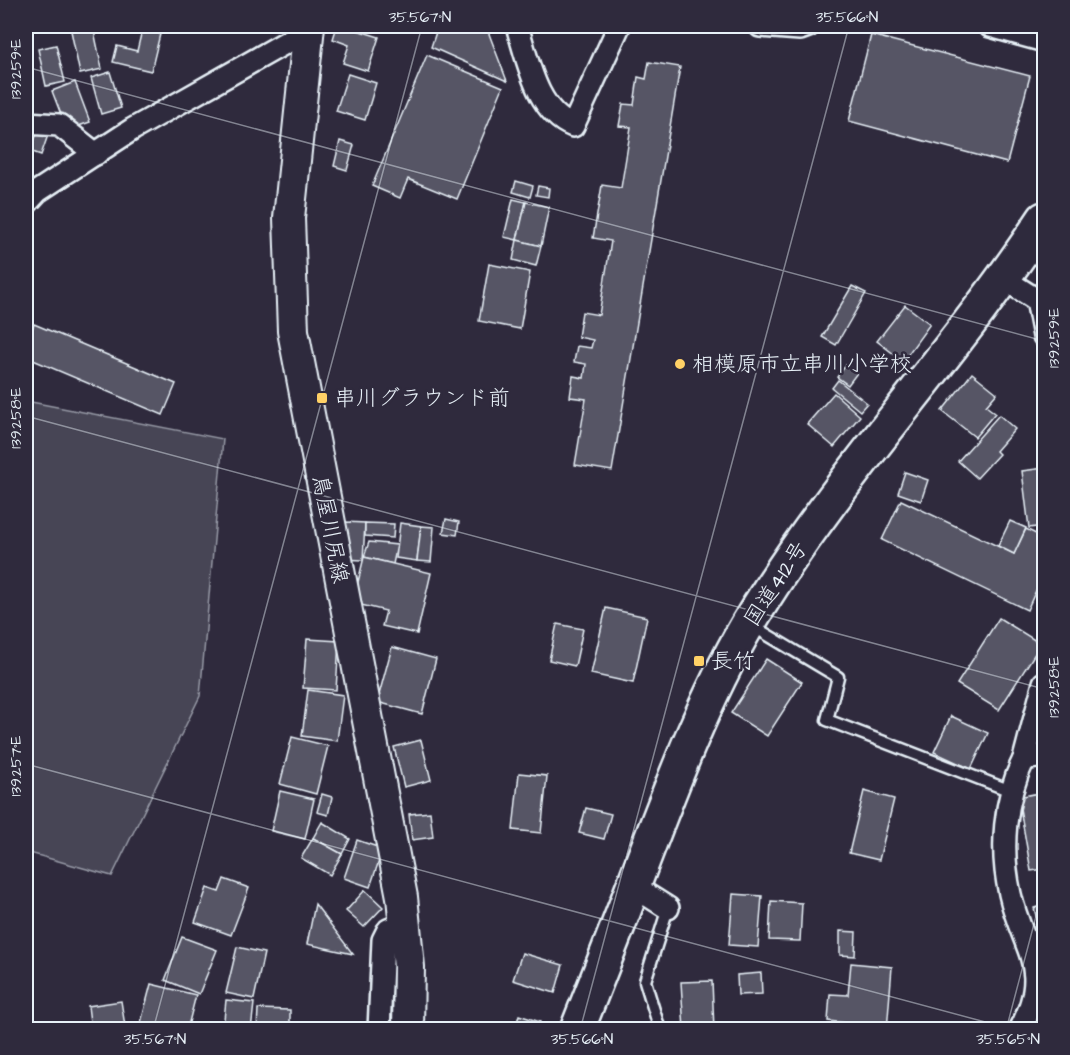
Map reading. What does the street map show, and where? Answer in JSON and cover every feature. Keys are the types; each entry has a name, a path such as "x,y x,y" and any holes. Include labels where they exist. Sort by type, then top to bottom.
{"highway":[{"name":"国道412号","path":"577,1029 702,717 749,623 820,517 1004,279 1044,219"}],"main road":[{"name":"鳥屋川尻線","path":"309,28 290,218 293,331 396,863 409,967 408,1029"}],"street":[{"path":"517,26 538,89 560,121 573,126 619,26"},
{"path":"759,26 800,29 808,26"},
{"path":"990,26 1044,41"},
{"path":"26,204 38,191 163,111 309,28"},
{"path":"26,123 58,125 96,154"},
{"path":"1004,279 1037,300 1044,336"},
{"path":"1030,1022 1035,962 1017,922 1009,891 1005,851 1011,791 1034,757 1044,683"},
{"path":"633,886 668,908"},
{"path":"379,1029 383,940 388,930 405,923"}],"lane":[{"path":"749,623 838,677 827,720 1011,791"},
{"path":"660,1029 645,981 668,908"}],"shaded area":[{"path":"26,401 223,439 200,696 112,876 26,852"}],"building":[{"path":"70,26 93,26 102,69 80,74"},
{"path":"143,26 162,26 151,71 113,62 117,46 137,51"},
{"path":"337,26 359,26 357,30 379,37 368,71 343,63 349,45 333,39"},
{"path":"438,26 486,26 507,81 431,47"},
{"path":"871,35 1030,76 1007,163 849,121"},
{"path":"56,45 65,82 46,86 38,49"},
{"path":"427,55 503,87 457,199 408,179 400,198 372,186"},
{"path":"649,62 680,67 612,471 575,465 586,399 570,397 573,376 584,378 586,364 574,362 577,346 591,348 593,340 578,337 582,312 599,315 611,241 593,238 602,185 621,188 631,127 619,126 623,104 634,105 638,77 646,79"},
{"path":"110,72 121,108 101,114 91,78"},
{"path":"348,74 376,83 365,120 336,111"},
{"path":"75,82 90,122 67,130 52,91"},
{"path":"38,131 48,135 41,155 30,151"},
{"path":"340,141 354,145 347,170 334,166"},
{"path":"516,181 533,186 530,197 513,192"},
{"path":"538,186 549,188 548,197 536,195"},
{"path":"513,199 526,202 517,240 504,237"},
{"path":"526,202 549,207 541,246 517,240"},
{"path":"517,240 541,246 536,266 513,260"},
{"path":"489,264 530,272 520,329 479,321"},
{"path":"852,286 866,293 836,345 822,337"},
{"path":"905,305 930,324 903,361 877,341"},
{"path":"34,324 176,384 163,415 26,357 26,344"},
{"path":"846,365 857,373 848,385 837,377"},
{"path":"972,373 997,393 986,406 995,413 975,437 942,411"},
{"path":"838,380 867,403 860,411 832,388"},
{"path":"834,393 860,416 834,447 807,424"},
{"path":"999,415 1015,429 996,451 999,454 977,478 958,461"},
{"path":"1044,468 1044,526 1029,528 1022,471"},
{"path":"905,472 928,480 921,501 898,493"},
{"path":"901,500 1014,554 1026,529 1044,538 1044,573 1027,610 882,540"},
{"path":"446,519 459,522 457,535 443,533"},
{"path":"1010,521 1026,528 1014,554 998,546"},
{"path":"345,522 365,523 363,560 343,559"},
{"path":"365,523 394,524 393,538 365,536"},
{"path":"400,523 421,526 417,561 396,558"},
{"path":"421,526 434,527 431,562 417,561"},
{"path":"369,542 397,545 393,564 364,557"},
{"path":"364,557 431,573 417,634 382,626 386,611 353,603"},
{"path":"606,608 647,617 633,683 591,674"},
{"path":"999,618 1041,644 999,710 957,684"},
{"path":"557,624 583,629 575,666 549,660"},
{"path":"307,639 339,641 336,690 303,688"},
{"path":"392,647 436,659 422,714 377,702"},
{"path":"766,659 802,682 767,736 731,713"},
{"path":"308,690 343,695 337,741 302,736"},
{"path":"951,716 988,733 971,769 934,752"},
{"path":"292,737 328,746 316,794 280,784"},
{"path":"421,740 431,780 404,787 394,747"},
{"path":"519,773 547,776 541,833 513,830"},
{"path":"280,791 314,799 305,839 271,831"},
{"path":"864,791 894,799 879,860 849,853"},
{"path":"1044,792 1044,869 1031,871 1018,797"},
{"path":"322,794 332,797 328,815 317,812"},
{"path":"586,808 611,814 604,839 579,833"},
{"path":"430,812 433,837 412,840 409,814"},
{"path":"322,822 350,839 342,854 313,838"},
{"path":"313,838 342,854 330,875 301,858"},
{"path":"357,840 383,849 370,887 344,878"},
{"path":"224,879 249,888 231,935 195,922 207,888 219,892"},
{"path":"365,890 383,907 364,927 346,911"},
{"path":"733,894 762,896 758,947 729,945"},
{"path":"771,901 802,903 800,941 769,940"},
{"path":"315,904 353,954 307,944"},
{"path":"1044,905 1044,946 1034,908"},
{"path":"840,931 856,932 855,956 840,955"},
{"path":"182,937 217,950 199,994 165,980"},
{"path":"237,947 264,953 254,999 226,993"},
{"path":"522,953 563,965 555,993 513,980"},
{"path":"851,963 892,967 887,1030 845,1030 846,1023 828,1021 830,994 848,995"},
{"path":"761,973 762,994 738,995 737,975"},
{"path":"712,981 714,1030 684,1030 681,982"},
{"path":"151,984 196,995 187,1030 139,1030"},
{"path":"226,1000 254,1003 251,1030 223,1030"},
{"path":"121,1001 125,1026 91,1030 88,1006"},
{"path":"258,1009 290,1010 290,1030 257,1030"},
{"path":"519,1015 540,1022 537,1030 515,1030"}],"place":[{"name":"相模原市立串川小学校","path":"680,364"},
{"name":"串川グラウンド前","path":"322,398"},
{"name":"長竹","path":"699,661"}]}
